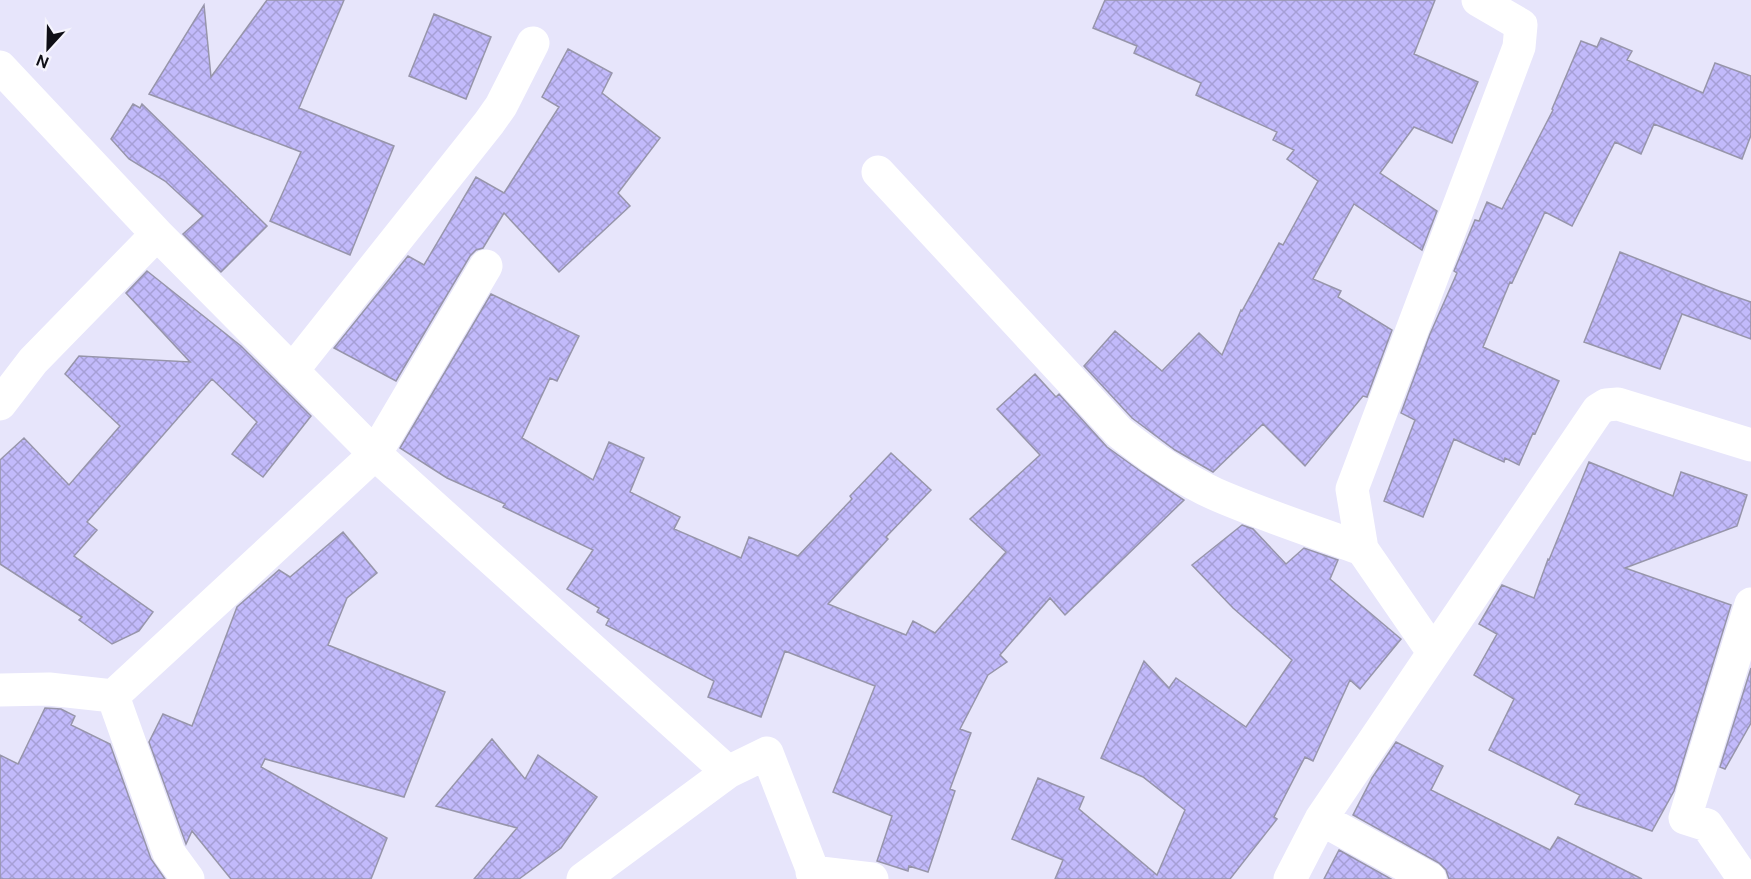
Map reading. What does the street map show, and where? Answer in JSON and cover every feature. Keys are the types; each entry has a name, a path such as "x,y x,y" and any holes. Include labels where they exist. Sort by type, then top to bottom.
{"street":[{"path":"1433,651 1362,549 1352,489 1519,47 1521,25 1478,0"},
{"path":"292,371 489,123 501,106 533,43"},
{"path":"0,67 157,234 375,454 728,771"},
{"path":"878,172 1119,432 1135,445 1174,472 1214,493 1362,549"},
{"path":"0,404 33,361 157,234"},
{"path":"0,690 49,689 113,696 375,454 486,266"},
{"path":"1290,879 1321,819 1598,410 1606,405 1618,404 1751,445"},
{"path":"1744,879 1707,825 1685,818 1751,604"},
{"path":"113,696 169,853 188,879"},
{"path":"583,879 728,771 767,753 814,876 872,879"},
{"path":"1321,819 1430,879"}],"building":[{"path":"267,0 344,0 299,108 394,146 350,255 270,221 301,152 149,94 204,5 211,77"},
{"path":"1105,0 1435,0 1414,54 1478,82 1452,143 1414,127 1380,173 1437,211 1422,250 1354,204 1313,279 1341,291 1338,297 1392,330 1367,397 1363,396 1305,466 1263,424 1213,472 1175,450 1132,418 1084,366 1115,331 1162,371 1199,333 1222,355 1241,310 1279,243 1283,245 1318,181 1287,159 1294,150 1273,140 1277,132 1196,95 1201,83 1134,53 1137,46 1093,28"},
{"path":"434,14 491,37 466,99 409,76"},
{"path":"1601,38 1632,51 1627,60 1703,93 1715,63 1751,76 1751,135 1742,159 1654,124 1641,154 1615,142 1572,226 1545,212 1512,283 1510,282 1483,347 1559,381 1519,465 1505,458 1504,462 1454,439 1423,517 1384,501 1415,420 1401,413 1430,334 1457,273 1454,271 1475,220 1479,221 1487,202 1502,209 1553,110 1581,41 1597,47"},
{"path":"568,49 612,73 602,93 660,138 618,193 630,206 559,272 504,213 483,248 476,250 470,256 396,381 334,348 408,256 424,265 476,177 504,193 559,107 542,97"},
{"path":"133,104 140,108 142,104 267,226 221,272 183,234 203,216 165,181 129,159 111,139"},
{"path":"1620,252 1751,302 1751,339 1682,314 1660,369 1584,342"},
{"path":"147,271 241,346 311,416 263,477 232,454 257,422 212,379 87,522 97,530 74,556 153,612 139,631 112,644 79,620 82,617 0,564 0,460 24,438 69,485 120,426 65,374 79,356 190,362 126,293"},
{"path":"491,294 579,336 557,381 550,378 522,438 593,480 609,442 644,458 630,492 680,517 674,529 741,558 749,537 798,556 852,499 850,496 891,453 931,490 886,537 888,539 828,604 906,635 913,621 935,633 1006,552 970,519 1040,455 997,409 1035,374 1056,397 1059,394 1107,447 1184,500 1065,615 1050,598 1000,655 1007,662 988,675 960,729 971,733 950,789 955,791 928,872 909,866 908,871 877,861 892,816 833,792 875,686 785,651 761,717 708,697 714,681 606,625 609,619 597,612 599,608 567,589 593,550 503,507 505,504 447,478 400,448"},
{"path":"1589,462 1673,496 1681,472 1747,495 1737,526 1625,568 1731,605 1674,791 1652,831 1575,804 1580,795 1489,750 1514,699 1474,675 1497,634 1479,624 1502,585 1534,598"},
{"path":"1242,525 1253,529 1286,564 1304,548 1338,560 1330,579 1401,639 1360,689 1350,680 1313,761 1305,757 1274,817 1277,819 1230,879 1055,879 1063,860 1012,839 1038,778 1084,797 1079,809 1157,875 1185,810 1143,777 1101,758 1144,661 1169,688 1176,678 1246,727 1292,660 1233,608 1192,565"},
{"path":"343,532 377,573 347,598 328,645 445,692 404,797 265,759 261,767 387,838 371,879 231,879 192,831 186,844 149,742 163,714 192,726 237,607 279,570 290,577"},
{"path":"1751,668 1751,723 1725,769 1720,767"},
{"path":"45,708 61,709 75,716 71,725 110,744 151,859 165,879 0,879 0,755 18,764"},
{"path":"492,739 525,779 538,755 597,797 561,848 519,879 474,879 517,828 436,806"},
{"path":"1396,742 1443,766 1431,790 1550,850 1558,837 1642,879 1449,879 1446,870 1439,863 1353,815 1372,778"},
{"path":"1339,850 1391,879 1324,879"}]}
